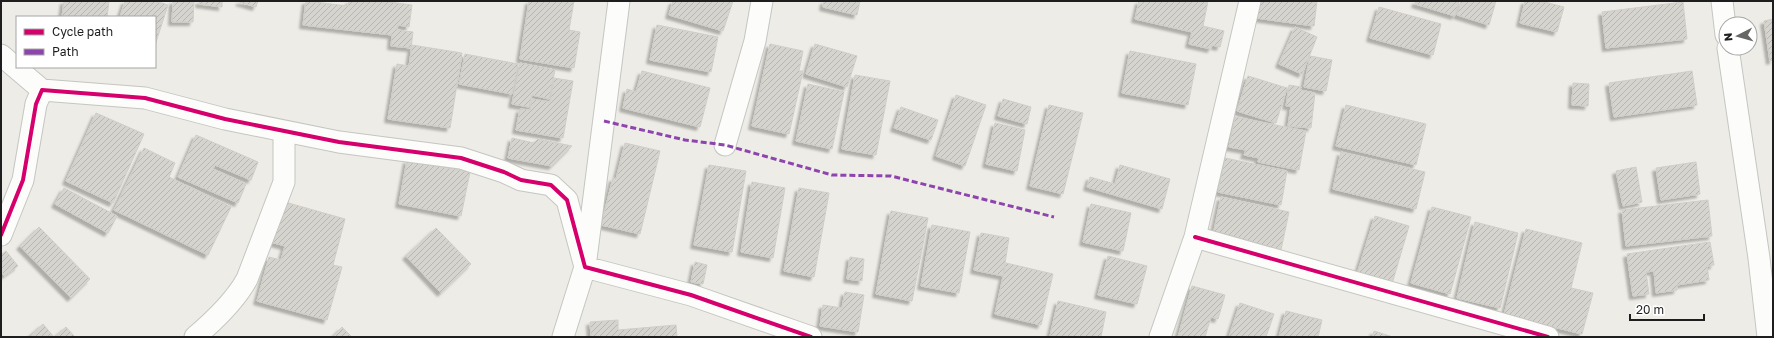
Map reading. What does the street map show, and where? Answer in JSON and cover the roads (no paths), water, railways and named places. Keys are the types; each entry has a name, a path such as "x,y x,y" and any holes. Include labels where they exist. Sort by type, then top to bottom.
{"street":[{"path":"562,337 585,267 619,1"},
{"path":"725,145 755,41 762,1"},
{"path":"1160,337 1195,237 1250,1"},
{"path":"1722,1 1724,16"},
{"path":"1,55 16,68"},
{"path":"1729,56 1766,260 1768,337"},
{"path":"16,68 42,90 145,98 225,119 339,142 461,158 504,172 521,180 551,185 568,200 585,267"},
{"path":"1,235 23,180 36,104 42,90"},
{"path":"195,337 231,302 241,290 247,279 284,182 284,130"},
{"path":"1195,237 1548,337"},
{"path":"585,267 691,295 811,337"}]}
